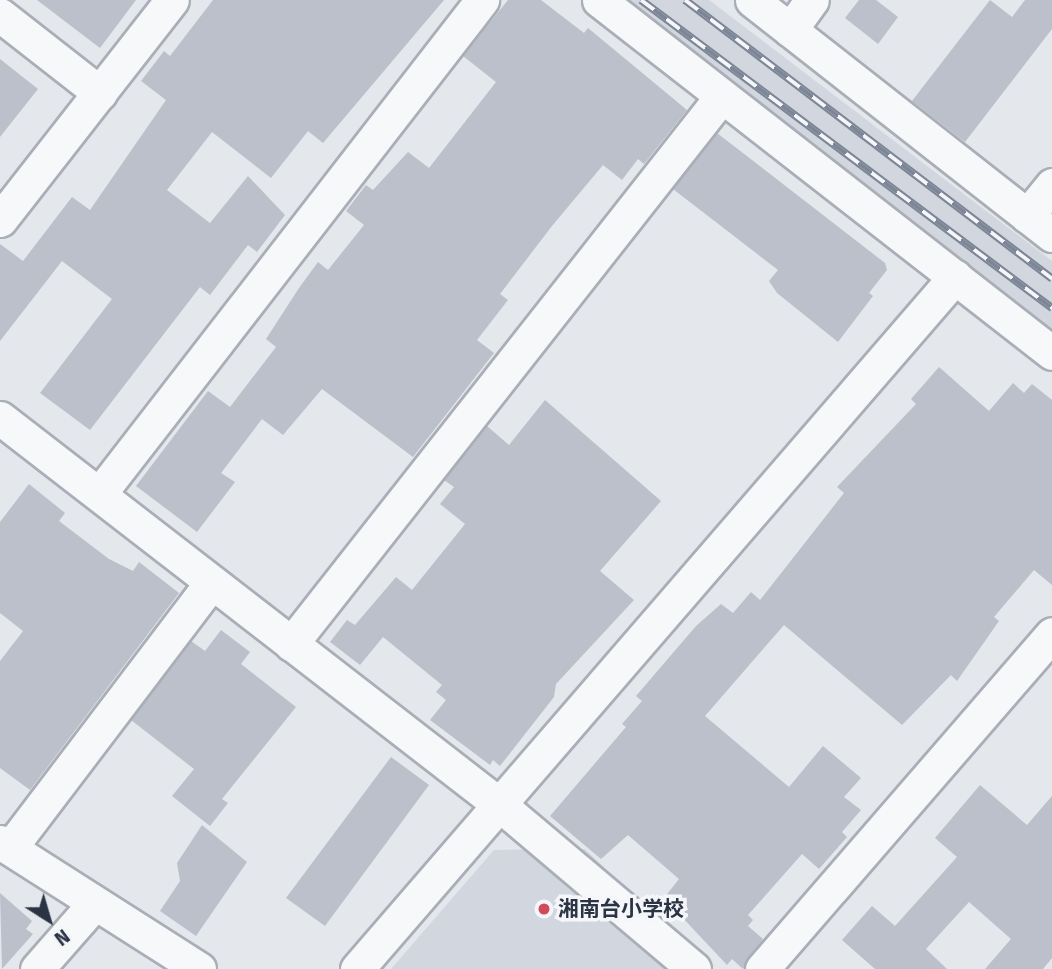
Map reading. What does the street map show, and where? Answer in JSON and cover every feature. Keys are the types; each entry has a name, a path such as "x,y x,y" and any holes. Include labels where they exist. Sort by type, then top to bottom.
{"street":[{"path":"0,220 172,0"},
{"path":"100,493 482,0"},
{"path":"599,0 1052,353"},
{"path":"752,0 1039,226 1052,186"},
{"path":"790,30 812,0"},
{"path":"0,15 100,93"},
{"path":"291,643 722,96"},
{"path":"357,969 955,277"},
{"path":"0,418 500,805 694,969"},
{"path":"199,969 5,845 211,583"},
{"path":"762,969 1052,634"},
{"path":"37,969 94,904"}],"shaded area":[{"path":"613,0 709,0 1052,261 1052,337"},
{"name":"湘南台小学校","path":"585,849 708,969 391,969 494,850"}],"building":[{"path":"37,0 136,0 100,48"},
{"path":"213,0 444,0 323,143 308,131 271,178 212,132 167,190 210,223 248,176 285,215 257,252 248,245 210,295 200,287 90,430 40,393 112,299 62,261 0,341 0,244 23,261 72,197 90,210 166,100 141,81 164,51 170,56"},
{"path":"508,0 541,0 584,33 588,28 687,110 644,164 638,159 622,180 603,165 552,226 500,294 508,300 477,340 494,353 413,457 322,389 283,435 262,419 221,473 235,482 197,532 136,486 208,391 230,407 276,347 266,339 299,288 318,262 328,270 364,225 346,211 366,185 373,190 408,152 429,168 496,82 463,56"},
{"path":"859,0 876,0 898,17 878,44 845,18"},
{"path":"990,0 1012,17 1025,0 1052,0 1052,29 965,142 912,101"},
{"path":"0,59 38,89 0,137"},
{"path":"717,133 885,263 887,270 869,293 873,296 838,342 777,293 769,281 778,270 673,189"},
{"path":"939,367 989,411 1013,383 1024,393 1032,384 1052,400 1052,585 1034,570 994,617 999,621 957,681 951,675 902,725 784,625 705,716 789,787 823,746 861,778 844,797 861,810 842,832 847,837 819,869 802,854 748,915 753,920 748,926 763,939 743,969 732,959 727,965 664,898 679,879 628,835 601,859 550,816 626,727 622,724 642,701 636,696 696,626 721,604 733,613 751,592 760,600 844,493 837,487 916,404 911,399"},
{"path":"545,400 661,501 600,571 634,600 556,684 554,697 500,766 493,760 490,765 430,720 446,700 436,692 442,685 383,637 360,665 330,642 347,620 355,625 396,577 412,590 465,524 440,504 454,487 444,480 487,426 509,445"},
{"path":"29,484 65,513 59,521 109,559 133,571 139,562 179,593 30,790 0,768 0,661 23,631 0,613 0,522"},
{"path":"221,630 250,652 241,664 296,707 222,799 228,803 210,826 172,796 194,769 131,720 191,641 205,651"},
{"path":"391,757 429,785 325,926 286,898"},
{"path":"980,785 1027,825 1052,796 1052,958 1043,969 985,969 1011,939 969,902 926,949 947,969 875,969 842,940 872,906 895,926 957,857 935,838"},
{"path":"202,825 247,862 196,936 160,911 180,881 177,863"},
{"path":"0,893 32,921 26,929 33,934 2,969"}],"railway":[{"path":"641,0 1052,308"},
{"path":"685,0 1052,279"}],"place":[{"name":"湘南台小学校","path":"544,909"}]}
